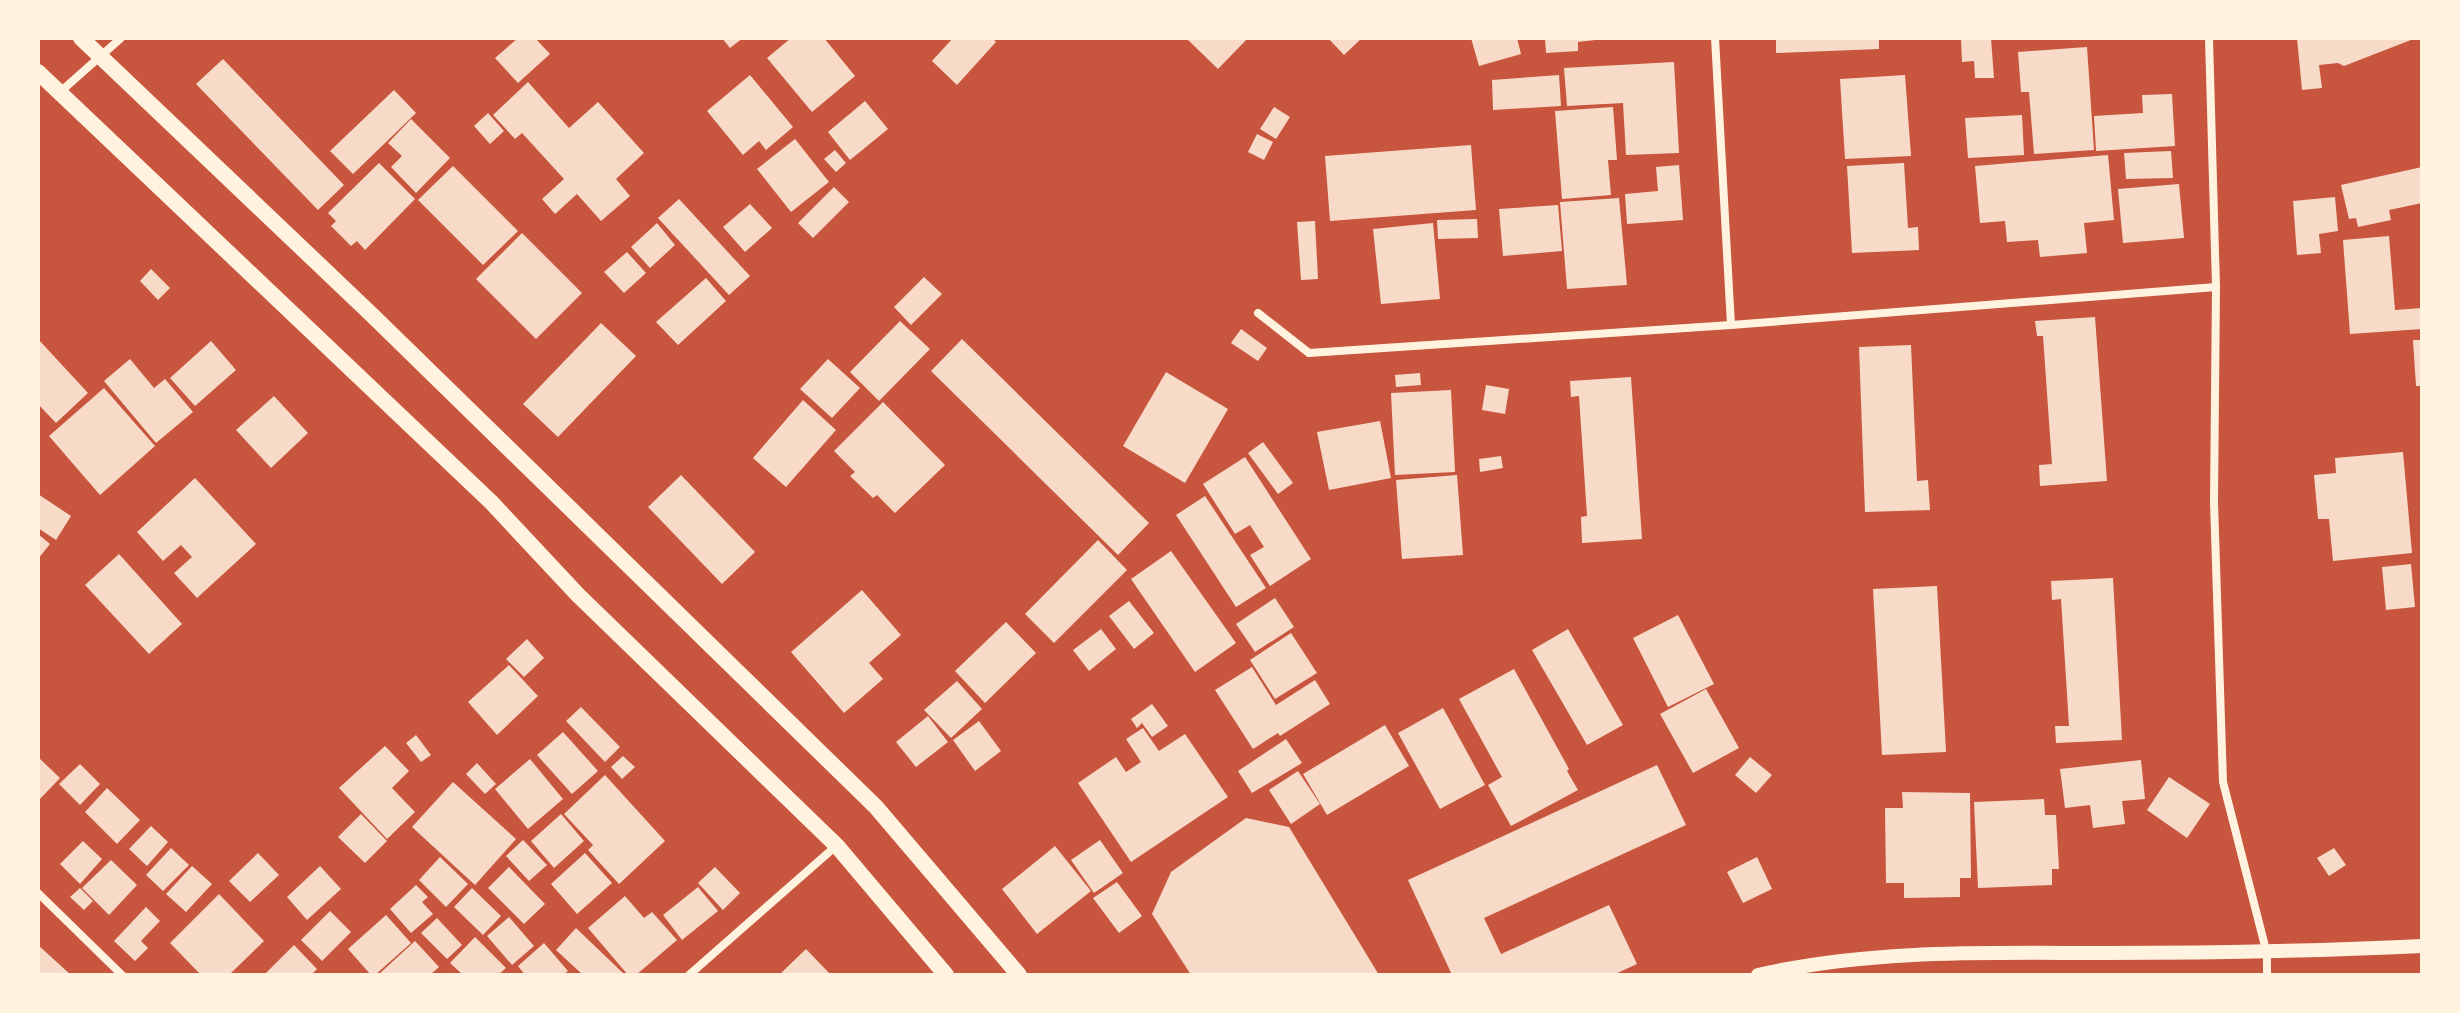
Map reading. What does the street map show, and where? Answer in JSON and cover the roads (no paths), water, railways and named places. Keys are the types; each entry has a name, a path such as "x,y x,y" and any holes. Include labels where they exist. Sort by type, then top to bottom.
{"main road":[{"path":"81,38 372,315 876,807 1019,975"},
{"path":"38,72 491,502 578,595 837,846 946,975"}],"street":[{"path":"59,93 121,38"},
{"path":"1715,38 1731,325"},
{"path":"2209,38 2216,287 2214,502 2223,782 2267,954 2267,975"},
{"path":"1258,313 1309,353 1731,325 2216,287"},
{"path":"689,975 837,846"},
{"path":"38,893 122,975"},
{"path":"1758,975 1802,965 1949,953 2267,954 2422,946"}]}
